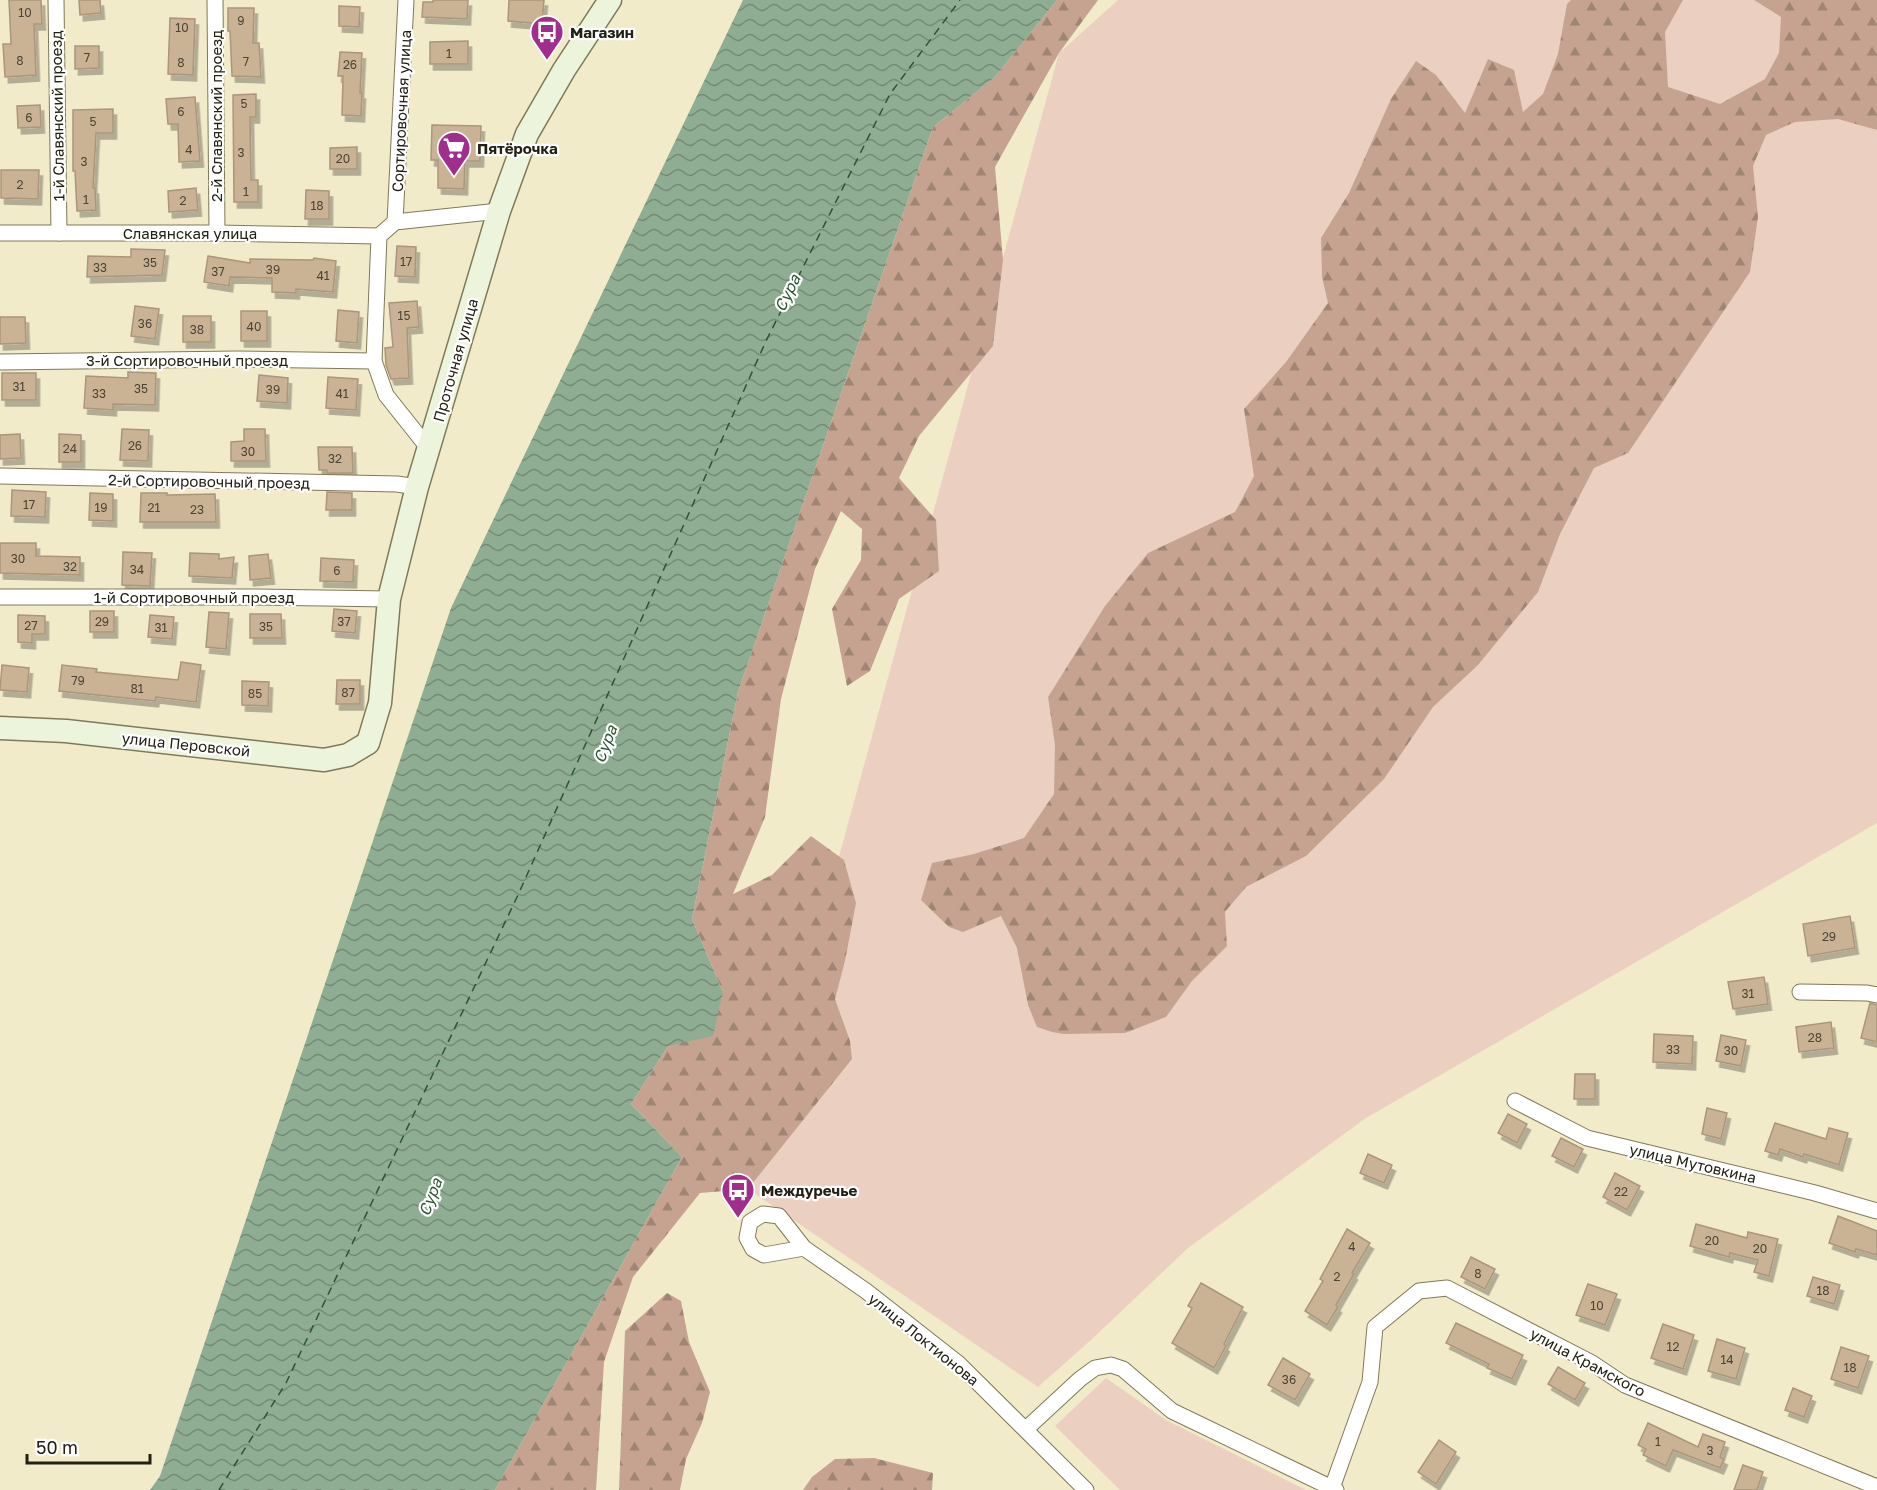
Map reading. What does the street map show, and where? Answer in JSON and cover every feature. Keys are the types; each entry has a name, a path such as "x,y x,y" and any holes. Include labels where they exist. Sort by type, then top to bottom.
{"main road":[{"name":"Проточная улица","path":"368,743 380,703 389,599 417,487 499,211 527,134 564,70 610,0"},
{"name":"улица Перовской","path":"0,728 66,731 324,760 348,755 368,743"}],"street":[{"name":"1-й Славянский проезд","path":"56,0 58,233"},
{"name":"2-й Славянский проезд","path":"215,0 217,232"},
{"name":"Сортировочная улица","path":"395,222 406,0"},
{"path":"429,449 386,395 374,361 380,236 395,222 499,211"},
{"name":"Славянская улица","path":"0,233 217,232 380,236"},
{"name":"3-й Сортировочный проезд","path":"0,362 237,359 374,361"},
{"name":"2-й Сортировочный проезд","path":"0,476 397,484 417,487"},
{"name":"1-й Сортировочный проезд","path":"0,597 389,599"},
{"path":"1800,992 1877,995"},
{"name":"улица Мутовкина","path":"1515,1101 1587,1138 1815,1192 1877,1211"},
{"name":"улица Локтионова","path":"804,1248 764,1255 753,1249 747,1238 750,1222 763,1214 778,1216 804,1248 866,1291 959,1364 1086,1490"},
{"name":"улица Крамского","path":"1334,1489 1371,1382 1375,1327 1419,1291 1447,1288 1592,1363 1625,1385 1877,1487"},
{"path":"1026,1429 1080,1378 1095,1368 1111,1365 1124,1369 1172,1411 1334,1489"}],"shaded area":[{"path":"1118,0 1877,0 1877,823 1366,1118 1188,1248 1038,1387 748,1189 1059,53"},
{"path":"1106,1378 1166,1420 1306,1490 1120,1490 1055,1426"}],"green space":[{"path":"1057,0 1098,0 1059,53 995,167 1003,260 993,346 919,436 899,478 936,520 939,571 899,599 870,671 847,686 832,609 861,560 862,529 841,511 815,569 781,699 765,817 733,894 772,875 811,836 844,860 856,903 835,999 850,1041 852,1059 748,1189 700,1193 633,1277 604,1362 596,1490 495,1490 682,1157 631,1104 668,1046 723,992 692,919 738,692 933,127 995,77"},
{"path":"1571,0 1683,0 1665,32 1668,87 1720,104 1765,79 1779,53 1781,17 1754,0 1877,0 1877,130 1838,119 1795,122 1766,135 1753,166 1758,217 1750,272 1628,453 1594,468 1560,534 1538,592 1478,665 1433,707 1384,779 1306,856 1246,887 1225,912 1227,946 1192,981 1166,1017 1125,1033 1064,1034 1037,1027 1028,1005 1017,948 1001,916 963,932 949,927 921,900 932,863 974,854 1024,838 1054,794 1055,745 1048,697 1105,606 1148,553 1235,512 1254,476 1244,409 1286,362 1328,303 1322,277 1321,238 1349,193 1391,99 1416,61 1436,75 1465,113 1488,59 1514,70 1523,112 1543,94 1558,54 1567,4"},
{"path":"667,1293 681,1301 689,1342 710,1392 702,1423 686,1459 680,1490 619,1490 625,1331"},
{"path":"874,1458 933,1473 932,1490 803,1490 812,1477 835,1459"}],"water":[{"name":"Сура","path":"743,0 1057,0 995,77 933,127 738,692 692,919 723,992 713,1036 668,1046 631,1104 682,1157 495,1490 150,1490 160,1476 451,608"}],"building":[{"path":"9,0 41,0 42,24 34,24 36,75 5,77 3,44 11,44"},
{"path":"79,0 100,0 101,13 80,15"},
{"path":"433,0 468,0 467,19 422,17 423,2 433,2"},
{"path":"509,0 544,0 542,24 508,21"},
{"path":"339,6 360,7 359,27 339,26"},
{"path":"228,8 254,8 253,43 259,43 261,77 232,76"},
{"path":"170,18 195,19 193,75 168,74"},
{"path":"468,41 468,64 430,64 430,42"},
{"path":"75,46 99,46 99,68 75,69"},
{"path":"340,52 362,53 361,116 342,115 343,76 338,76"},
{"path":"256,94 256,117 250,117 251,180 258,180 258,202 234,202 233,95"},
{"path":"195,97 200,161 179,162 178,124 168,124 166,99"},
{"path":"40,105 41,127 18,128 17,106"},
{"path":"113,109 113,133 96,133 93,188 95,188 96,210 77,211 75,171 73,171 73,110"},
{"path":"432,125 481,126 480,161 465,161 464,189 438,188 438,160 431,160"},
{"path":"357,147 357,169 330,169 330,148"},
{"path":"1,170 39,170 38,199 1,198"},
{"path":"196,188 198,210 169,212 168,191"},
{"path":"306,190 329,191 329,219 305,219"},
{"path":"397,246 416,247 415,277 395,276"},
{"path":"131,249 165,250 162,275 87,277 88,256 131,257"},
{"path":"208,256 250,263 250,259 313,260 314,258 336,261 333,292 296,289 296,293 272,292 272,278 230,277 229,286 204,282"},
{"path":"417,301 419,327 407,328 409,378 391,379 386,365 385,348 393,347 389,303"},
{"path":"135,306 159,309 155,339 131,336"},
{"path":"338,310 359,312 357,343 336,341"},
{"path":"241,311 267,311 267,341 241,341"},
{"path":"183,316 211,316 211,342 183,342"},
{"path":"0,317 25,317 26,343 0,344"},
{"path":"128,372 156,373 155,405 113,404 113,410 84,408 86,376 128,378"},
{"path":"2,373 36,373 36,400 2,400"},
{"path":"259,375 288,378 287,403 257,401"},
{"path":"328,377 358,379 356,410 326,408"},
{"path":"122,429 149,430 148,461 120,460"},
{"path":"244,429 265,429 266,461 231,461 231,442 244,441"},
{"path":"20,434 21,458 0,459 0,435"},
{"path":"59,434 81,435 81,462 59,462"},
{"path":"318,447 352,447 353,473 327,473 327,470 319,470"},
{"path":"12,490 46,492 45,517 11,516"},
{"path":"327,492 352,493 352,510 326,510"},
{"path":"90,493 113,494 113,521 89,520"},
{"path":"141,493 215,494 216,522 140,522"},
{"path":"0,543 36,543 36,556 80,557 80,575 0,573"},
{"path":"123,552 152,553 150,586 122,585"},
{"path":"190,553 219,554 219,559 234,557 232,578 189,576"},
{"path":"268,554 271,578 250,580 249,556"},
{"path":"321,558 354,560 353,582 320,581"},
{"path":"334,609 357,611 355,633 332,631"},
{"path":"90,611 114,611 114,632 90,632"},
{"path":"209,612 229,613 226,649 206,647"},
{"path":"250,614 281,614 282,638 250,638"},
{"path":"18,615 45,616 45,634 32,634 32,643 18,642"},
{"path":"150,615 174,617 172,639 148,637"},
{"path":"181,662 201,665 196,702 156,697 155,701 59,691 62,665 97,669 96,672 178,680"},
{"path":"2,665 29,668 27,692 0,690"},
{"path":"337,680 360,680 360,704 336,704"},
{"path":"242,681 269,682 268,706 242,705"},
{"path":"1850,916 1855,948 1808,956 1803,924"},
{"path":"1764,977 1768,1004 1733,1009 1728,982"},
{"path":"1870,1003 1877,1005 1877,1042 1861,1038"},
{"path":"1831,1022 1834,1048 1799,1052 1796,1027"},
{"path":"1654,1034 1693,1036 1692,1064 1653,1062"},
{"path":"1721,1035 1746,1040 1741,1066 1716,1061"},
{"path":"1575,1074 1595,1074 1595,1099 1574,1099"},
{"path":"1707,1108 1727,1113 1721,1139 1702,1134"},
{"path":"1508,1114 1527,1124 1517,1143 1498,1133"},
{"path":"1775,1123 1826,1139 1829,1128 1848,1133 1839,1165 1780,1149 1778,1155 1765,1151"},
{"path":"1561,1138 1583,1149 1574,1167 1552,1156"},
{"path":"1368,1154 1392,1165 1384,1183 1360,1173"},
{"path":"1615,1173 1640,1186 1627,1210 1603,1197"},
{"path":"1838,1216 1877,1231 1877,1255 1856,1249 1855,1252 1829,1243"},
{"path":"1696,1224 1747,1238 1748,1232 1778,1239 1769,1276 1754,1272 1758,1260 1730,1253 1729,1257 1690,1246"},
{"path":"1347,1229 1370,1243 1352,1273 1354,1274 1327,1325 1305,1311 1323,1281 1320,1279"},
{"path":"1471,1257 1495,1269 1485,1289 1461,1277"},
{"path":"1813,1277 1840,1285 1834,1304 1807,1296"},
{"path":"1201,1283 1243,1307 1214,1368 1172,1343 1192,1308 1188,1306"},
{"path":"1588,1284 1617,1294 1605,1325 1576,1315"},
{"path":"1456,1323 1523,1355 1512,1379 1487,1368 1489,1364 1446,1343"},
{"path":"1663,1324 1694,1335 1683,1369 1651,1358"},
{"path":"1717,1339 1745,1348 1736,1379 1708,1371"},
{"path":"1841,1347 1869,1356 1858,1388 1831,1379"},
{"path":"1283,1358 1310,1374 1295,1400 1268,1385"},
{"path":"1558,1367 1585,1383 1575,1400 1548,1384"},
{"path":"1793,1388 1812,1396 1804,1417 1785,1410"},
{"path":"1648,1423 1698,1447 1703,1434 1725,1442 1720,1457 1724,1459 1720,1468 1673,1450 1666,1466 1643,1455 1646,1449 1638,1445"},
{"path":"1439,1440 1456,1452 1436,1484 1418,1472"},
{"path":"1743,1465 1763,1472 1757,1490 1734,1490"}],"ferry route":[{"path":"219,1490 286,1383 518,895 766,341 890,94 960,0"}],"place":[{"name":"Магазин","path":"547,61"},
{"name":"Пятёрочка","path":"454,177"},
{"name":"Междуречье","path":"738,1219"}]}
